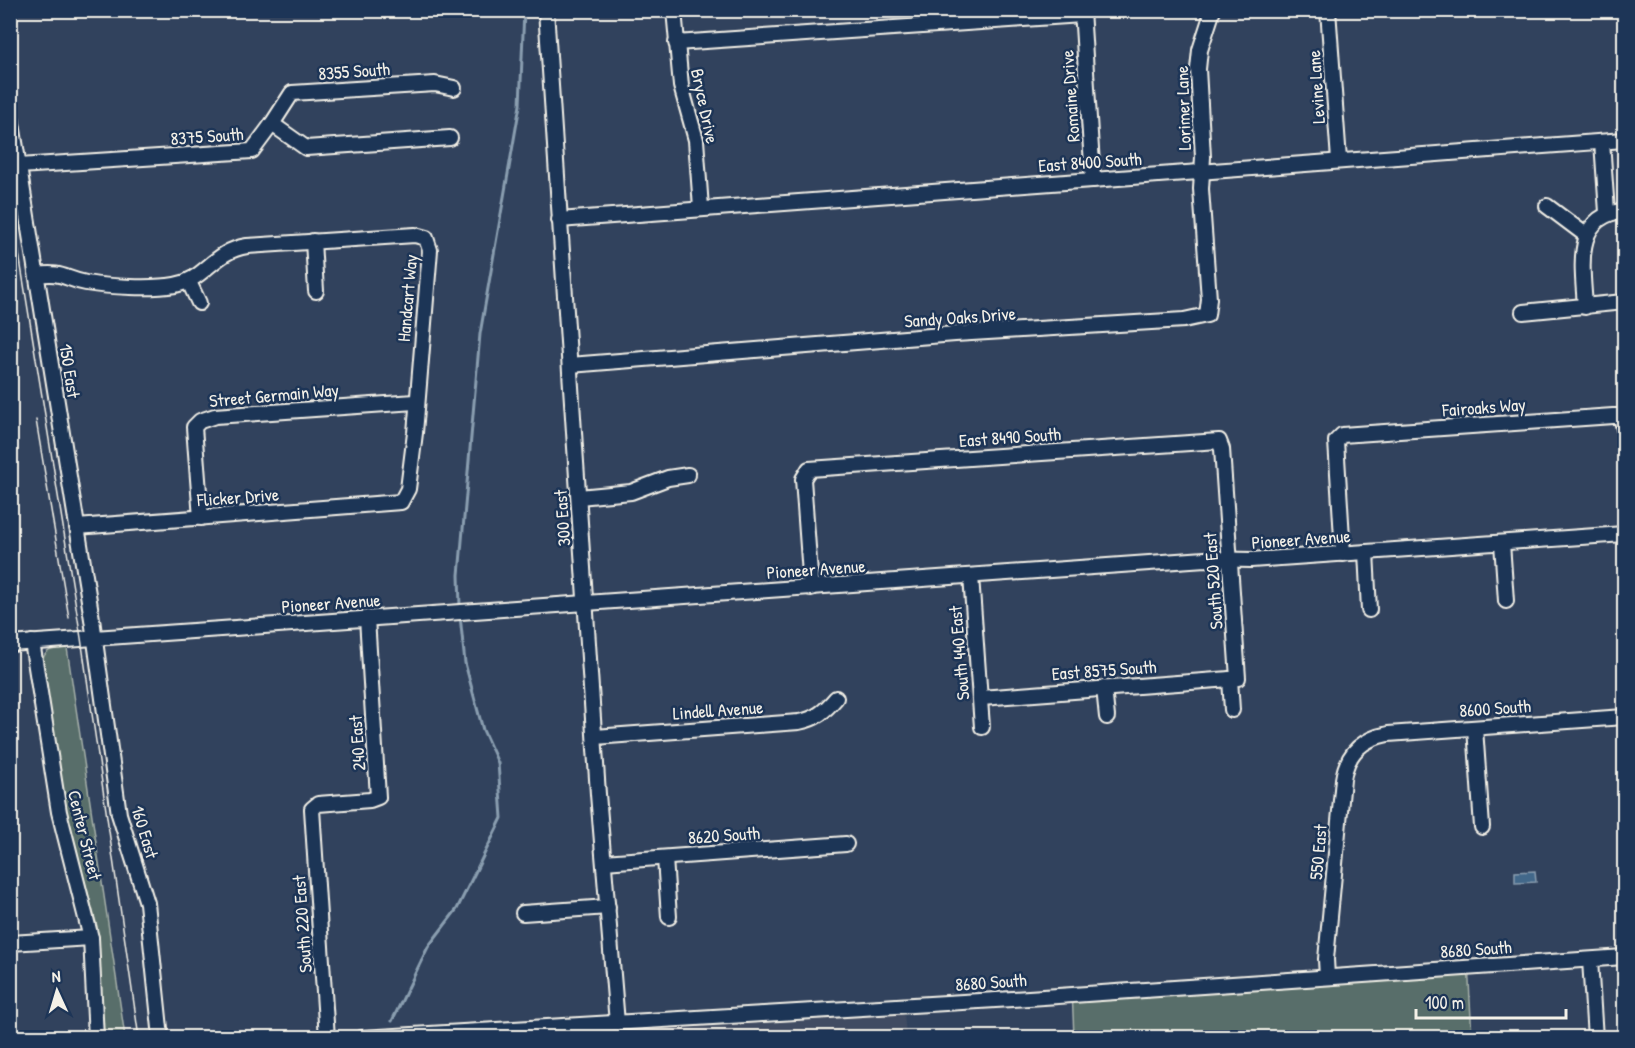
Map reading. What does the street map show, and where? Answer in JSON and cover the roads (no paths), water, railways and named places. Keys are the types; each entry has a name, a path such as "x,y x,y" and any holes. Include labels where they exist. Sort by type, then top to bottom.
{"street":[{"name":"300 East","path":"546,10 585,604 618,1023"},
{"name":"Bryce Drive","path":"674,10 681,86 696,140 700,208"},
{"name":"Lorimer Lane","path":"1203,171 1198,59 1213,10"},
{"name":"Levine Lane","path":"1328,10 1339,160"},
{"path":"676,43 1082,13"},
{"name":"Romaine Drive","path":"1082,13 1094,180"},
{"name":"8355 South","path":"272,124 292,93 435,84 454,88"},
{"name":"150 East","path":"10,111 94,638"},
{"path":"272,124 306,148 450,138"},
{"name":"8375 South","path":"19,166 252,151 272,124"},
{"name":"East 8400 South","path":"559,220 1624,140"},
{"path":"1602,141 1607,212"},
{"name":"Sandy Oaks Drive","path":"570,365 956,334 1200,318 1207,315 1209,299 1201,189 1203,171"},
{"path":"1547,206 1587,236"},
{"path":"1586,307 1582,256 1587,236 1593,225 1607,212 1624,211"},
{"name":"Handcart Way","path":"189,282 216,258 236,247 409,235 426,238 430,257 415,433 408,489 401,502"},
{"path":"313,241 316,291"},
{"path":"37,275 57,273 81,282 100,284 166,286 189,282 198,303"},
{"path":"1523,312 1624,302"},
{"name":"Street Germain Way","path":"201,518 194,427 200,421 215,416 416,402"},
{"name":"Fairoaks Way","path":"1343,554 1336,441 1338,437 1353,434 1613,416 1621,416 1624,429"},
{"name":"East 8490 South","path":"811,588 803,479 805,472 809,469 1219,441"},
{"name":"South 520 East","path":"1219,441 1222,449 1238,678 1230,679 1232,710"},
{"path":"579,497 631,492 668,478 688,475"},
{"name":"Flicker Drive","path":"77,527 401,502"},
{"name":"Pioneer Avenue","path":"10,644 1205,559 1229,560 1343,554 1624,534"},
{"path":"1502,543 1506,601"},
{"path":"1366,552 1370,610"},
{"name":"South 440 East","path":"970,576 982,727"},
{"name":"240 East","path":"312,809 318,804 370,800 378,797 367,618"},
{"name":"160 East","path":"94,638 119,814 147,903 161,1038"},
{"name":"Center Street","path":"32,642 59,812 91,938 96,1038"},
{"name":"East 8575 South","path":"981,698 1230,679"},
{"path":"1104,688 1107,717"},
{"name":"Lindell Avenue","path":"595,737 799,722 812,719 824,711 836,698"},
{"name":"8600 South","path":"1369,739 1388,734 1624,717"},
{"path":"1474,728 1482,827"},
{"name":"550 East","path":"1328,977 1326,959 1345,769 1353,752 1369,739"},
{"name":"South 220 East","path":"312,809 327,1038"},
{"name":"8620 South","path":"604,862 846,844"},
{"path":"665,858 669,917"},
{"path":"523,912 608,907"},
{"path":"10,943 91,938"},
{"name":"8680 South","path":"362,1038 565,1032 618,1023 1624,956"},
{"path":"1590,960 1594,1038"}],"waterway":[{"path":"460,607 459,575 480,334 520,105 524,10"},
{"path":"392,1021 428,947 457,909 502,818 498,763 483,730 465,663 460,616"}],"tram line":[{"path":"10,198 81,638 139,1038"},
{"path":"36,420 69,618"}]}
